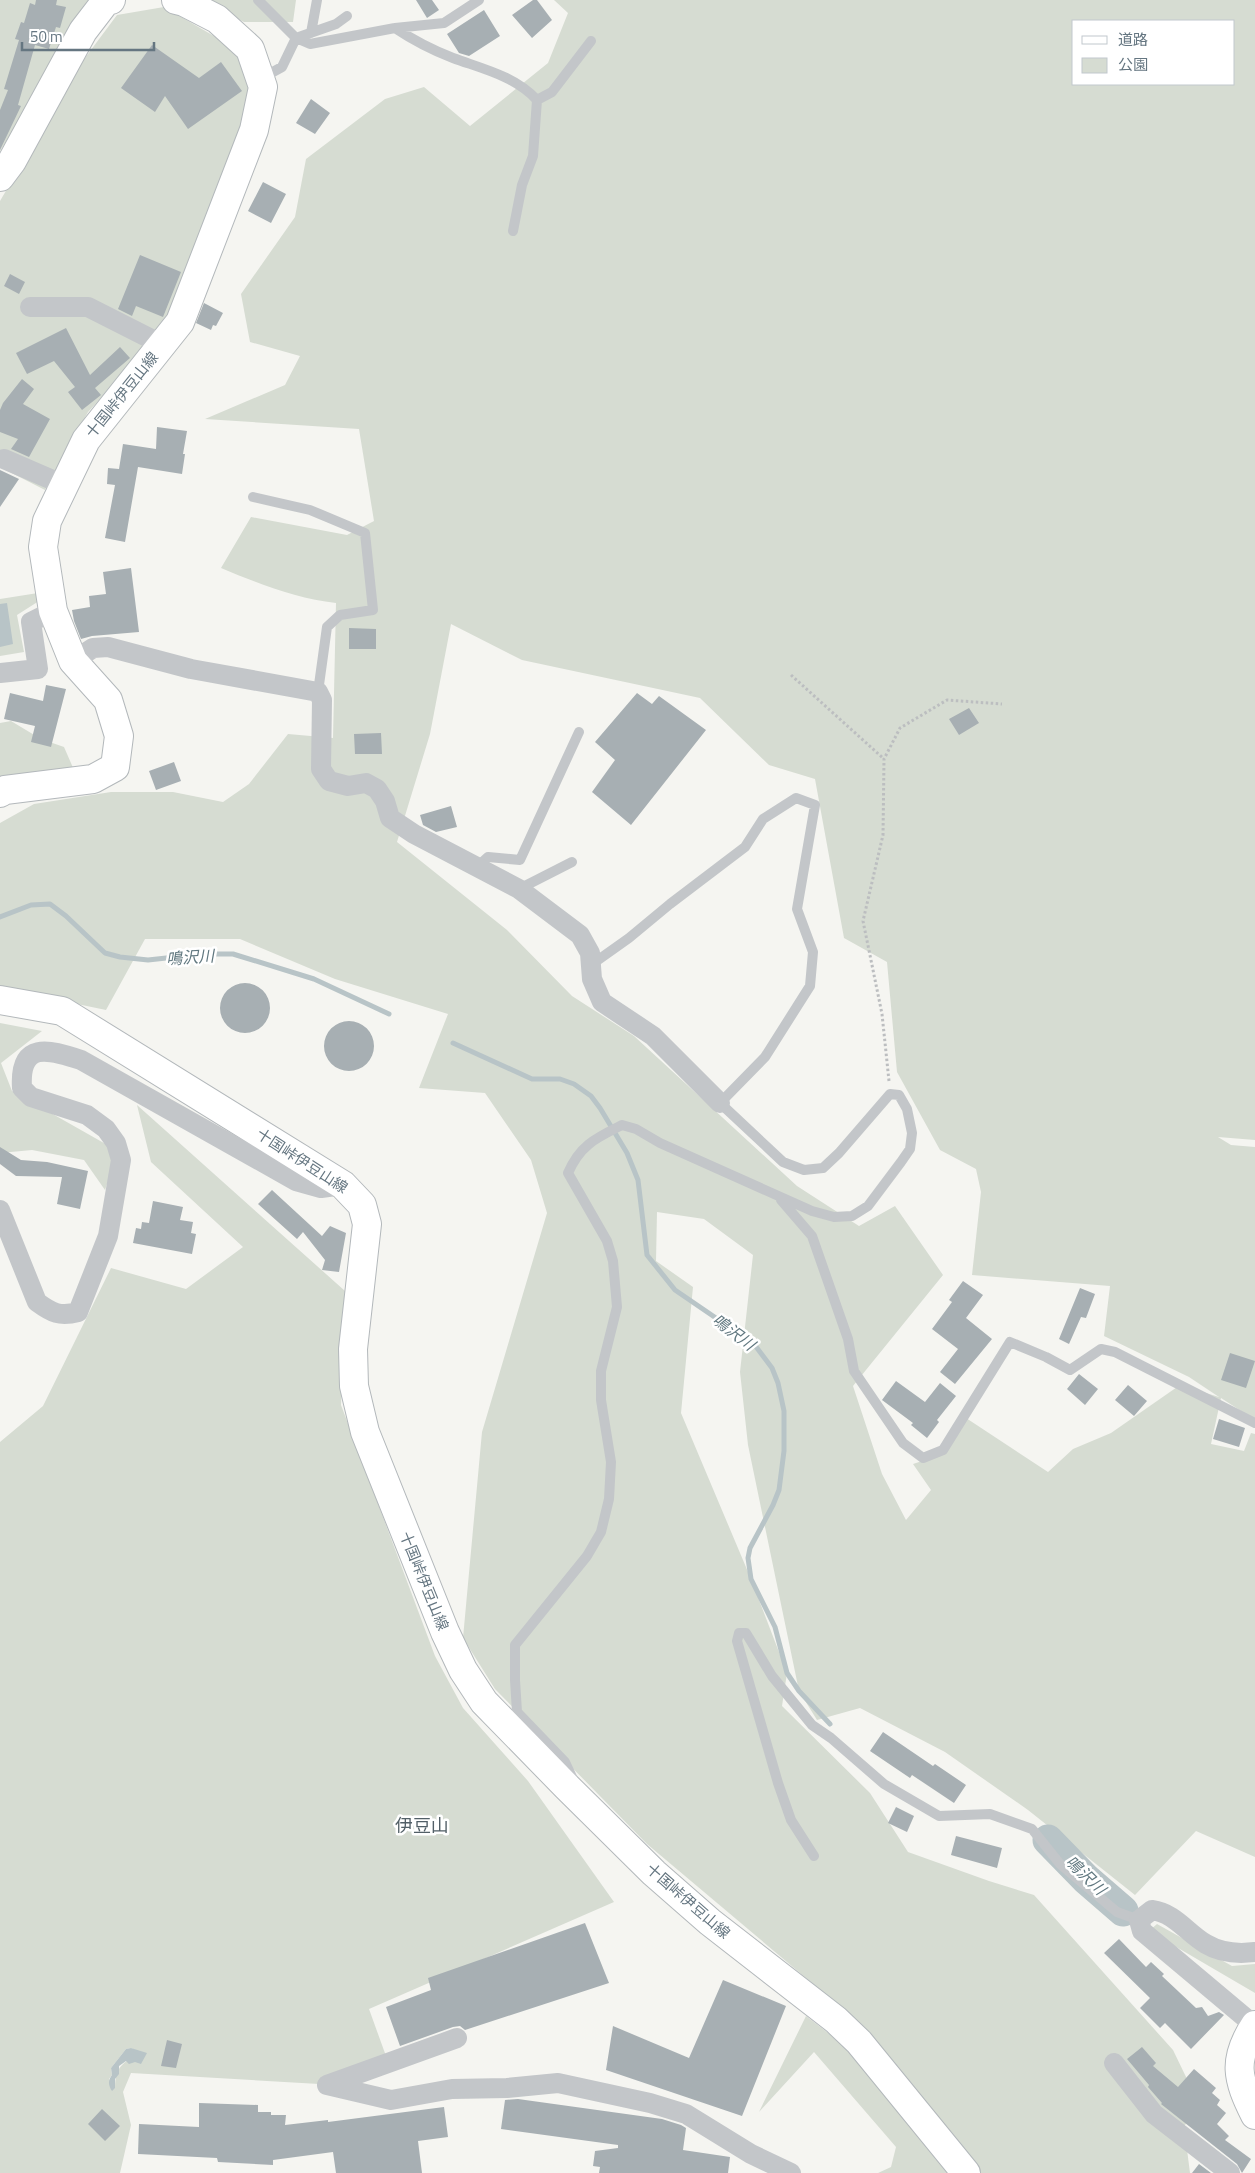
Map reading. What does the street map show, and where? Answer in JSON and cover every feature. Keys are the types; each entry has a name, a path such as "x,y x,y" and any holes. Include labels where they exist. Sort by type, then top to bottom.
{"main road":[{"path":"0,177 12,161 83,31 106,1 112,0"},
{"name":"十国峠伊豆山線","path":"0,793 5,790 93,779 115,767 119,736 108,700 73,661 52,611 43,547 47,521 86,440 180,322 254,130 263,87 250,49 217,19 184,2 176,0"},
{"name":"十国峠伊豆山線","path":"0,1000 62,1011 343,1185 362,1205 367,1224 352,1348 354,1386 365,1432 462,1670 484,1702 654,1873 710,1922 842,2026 859,2042 966,2173"},
{"path":"1255,2025 1245,2062 1244,2093 1255,2115"}],"street":[{"path":"30,307 88,307 163,345"},
{"path":"4,459 64,485"},
{"path":"0,673 38,669 31,622 52,611"},
{"path":"73,661 93,648 108,647 191,669 318,692 322,700 320,769 328,781 348,786 366,783 377,789 385,801 390,818 414,834 519,889 580,935 590,953 592,979 602,1002 653,1036 720,1103"},
{"path":"0,1210 37,1302 50,1311 65,1316 78,1312 108,1236 121,1160 116,1143 106,1129 87,1115 31,1097 22,1088 21,1074 26,1060 36,1052 53,1051 81,1060 296,1181 321,1188 343,1185"},
{"path":"1255,1952 1238,1954 1207,1945 1164,1912 1152,1910 1139,1920 1142,1932 1255,2025"},
{"path":"457,2038 327,2084 392,2100 452,2089 507,2088 558,2083 650,2103 686,2114 751,2154 791,2173"},
{"path":"1114,2063 1154,2114 1230,2173"}],"lane":[{"path":"258,0 296,38 310,44 395,28 444,23 479,0"},
{"path":"311,33 317,0"},
{"path":"260,79 282,67 296,38 336,24 347,16"},
{"path":"395,28 415,41 452,57 496,72 526,87 538,100 533,156 522,185 513,231"},
{"path":"538,100 552,92 590,42"},
{"path":"253,497 310,510 365,533 374,610 340,615 327,627 318,692"},
{"path":"477,867 488,857 520,860 579,732"},
{"path":"567,1787 572,1777 565,1762 517,1712 514,1680 515,1645 587,1556 601,1532 609,1499 611,1462 601,1400 601,1371 617,1308 613,1261 607,1240 568,1173 575,1157 586,1146 622,1125 636,1128 660,1143 778,1198 834,1217 852,1216 868,1206 910,1149 912,1133 907,1109 899,1095 890,1094 839,1153 823,1168 804,1170 783,1162 720,1103 765,1057 810,986 813,952 796,909 816,805 796,798 763,819 745,847 629,938 590,965"},
{"path":"519,889 572,862"},
{"path":"778,1198 812,1236 848,1339 854,1371 903,1443 923,1458 943,1450 1010,1342 1046,1357 1070,1370 1101,1349 1115,1352 1255,1423"},
{"path":"814,1856 791,1820 778,1783 737,1641 739,1633 746,1633 772,1676 812,1725 831,1738 884,1784 940,1816 990,1814 1032,1829 1060,1864 1117,1912 1139,1920"}],"path":[{"path":"791,676 884,759"},
{"path":"890,1094 882,1014 863,921 883,835 884,759 900,728 947,700 1002,704"}],"green space":[{"path":"0,0 91,0 81,10 31,104 0,151"},
{"path":"199,0 296,0 293,22 244,22"},
{"path":"554,0 1255,0 1255,1140 1218,1137 1231,1145 1255,1147 1255,1420 1221,1398 1211,1444 1244,1451 1251,1433 1255,1434 1255,1857 1196,1831 1135,1895 1028,1810 945,1752 860,1708 817,1720 799,1691 748,1445 740,1372 753,1255 704,1219 657,1212 656,1261 693,1287 681,1413 751,1579 787,1673 782,1706 870,1793 908,1852 1034,1895 1173,2050 1201,2108 1184,2126 1190,2173 972,2173 857,2021 647,1844 495,1689 463,1638 482,1432 547,1213 531,1160 485,1093 419,1088 448,1014 335,979 240,939 145,939 106,1010 0,988 0,823 34,804 111,792 173,792 223,802 249,784 288,734 333,738 336,603 292,594 263,585 221,568 251,517 347,535 374,521 359,429 205,419 285,385 300,356 250,342 241,294 295,217 306,159 385,99 424,87 470,126 548,63 568,13","holes":["451,624 522,660 700,698 769,765 815,779 844,938 887,962 897,1072 940,1150 976,1169 981,1192 972,1275 1110,1286 1104,1336 1189,1377 1219,1397 1180,1385 1111,1433 1073,1449 1048,1472 963,1416 943,1454 913,1464 931,1490 906,1520 882,1474 853,1386 943,1275 895,1206 859,1226 797,1186 634,1036 572,996 507,930 397,842 430,734"]},
{"path":"164,7 250,57 248,114 169,325 88,412 45,490 0,467 0,201 79,66 117,15"},
{"path":"38,593 39,601 17,615 24,652 0,656 0,599"},
{"path":"11,721 41,739 64,747 74,770 0,777 0,723"},
{"path":"0,1023 42,1031 1,1063 12,1091 118,1151 105,1190 84,1160 32,1150 0,1153"},
{"path":"137,1105 345,1291 341,1405 435,1656 463,1708 528,1781 614,1902 369,2009 386,2056 319,2084 131,2073 123,2092 131,2125 120,2173 0,2173 0,1442 43,1406 111,1268 186,1289 243,1247 151,1162","holes":["131,2048 139,2052 118,2070 115,2088 109,2079 112,2075 111,2068 126,2049"]},
{"path":"1157,1924 1232,1966 1255,1964 1255,1993 1149,1931"},
{"path":"806,2016 849,2049 952,2173 878,2173 891,2167 896,2147 814,2052 759,2112"}],"shaded area":[{"path":"7,603 13,644 0,647 0,604"},
{"path":"131,2048 147,2053 141,2064 135,2062 129,2064 126,2061 119,2066 119,2074 115,2079 115,2088 112,2091 109,2083 112,2075 111,2068 126,2049"}],"building":[{"path":"36,0 57,0 56,5 66,7 60,28 56,27 49,49 35,45 18,105 21,106 0,150 0,110 8,90 4,89 19,40 15,39 21,22 24,23 30,3 35,5"},
{"path":"416,0 432,0 439,10 427,18"},
{"path":"533,0 537,0 552,20 532,38 512,15"},
{"path":"484,10 500,36 469,56 459,53 447,34"},
{"path":"152,45 199,78 221,62 242,91 188,129 165,96 155,112 121,88"},
{"path":"311,99 330,113 315,134 296,123"},
{"path":"263,182 286,194 271,223 248,211"},
{"path":"140,255 181,272 163,317 136,306 132,316 118,309"},
{"path":"10,274 25,282 19,294 4,286"},
{"path":"204,303 223,313 216,326 213,325 211,330 196,323"},
{"path":"66,328 90,375 120,347 130,358 95,388 101,395 82,410 68,392 75,387 54,361 27,374 16,353"},
{"path":"22,379 34,389 23,404 50,419 29,457 11,449 18,439 0,432 0,410 3,403"},
{"path":"157,427 187,431 182,474 138,467 125,542 105,538 115,485 107,484 108,468 119,469 123,444 156,449"},
{"path":"0,470 19,479 0,507"},
{"path":"131,568 139,632 92,636 81,639 72,610 90,607 89,596 106,594 103,572"},
{"path":"349,628 376,629 376,649 349,649"},
{"path":"46,685 66,689 51,747 31,742 35,726 4,719 10,693 43,701"},
{"path":"637,693 652,704 659,696 706,730 631,825 592,792 615,760 595,742"},
{"path":"969,708 979,723 959,735 949,719"},
{"path":"381,733 382,754 355,754 354,734"},
{"path":"174,762 181,781 156,790 149,771"},
{"path":"451,806 457,827 436,832 423,825 420,815"},
{"path":"240,983 250,983 263,990 270,1003 270,1013 263,1026 250,1033 240,1033 231,1029 224,1022 220,1013 220,1003 224,994 231,987"},
{"path":"344,1021 354,1021 367,1028 374,1041 374,1051 367,1064 354,1071 344,1071 335,1067 328,1060 324,1051 324,1041 328,1032 335,1025"},
{"path":"0,1147 21,1160 47,1162 88,1171 80,1209 57,1204 62,1177 16,1176 0,1164"},
{"path":"272,1190 322,1236 330,1226 346,1233 339,1272 322,1270 325,1260 303,1232 297,1239 258,1204"},
{"path":"153,1201 183,1207 180,1220 193,1222 191,1233 196,1234 192,1254 133,1243 136,1228 141,1229 142,1222 149,1223"},
{"path":"963,1281 983,1295 966,1318 992,1339 955,1384 940,1372 958,1349 932,1329 952,1302 949,1300"},
{"path":"1080,1288 1095,1294 1086,1318 1081,1317 1069,1344 1059,1339"},
{"path":"1230,1353 1255,1361 1246,1388 1221,1380"},
{"path":"1079,1374 1098,1389 1085,1405 1067,1389"},
{"path":"896,1381 925,1402 940,1383 956,1396 937,1420 939,1422 927,1438 911,1425 913,1423 882,1400"},
{"path":"1128,1385 1147,1401 1134,1416 1115,1400"},
{"path":"1219,1419 1245,1428 1239,1447 1213,1439"},
{"path":"883,1732 933,1766 935,1764 966,1785 954,1803 912,1775 910,1778 870,1751"},
{"path":"896,1807 914,1816 907,1832 888,1823"},
{"path":"956,1836 1002,1848 997,1868 951,1855"},
{"path":"585,1923 609,1983 465,2030 460,2026 453,2027 400,2046 386,2007 431,1990 428,1978"},
{"path":"1119,1939 1146,1967 1151,1962 1164,1974 1162,1976 1196,2008 1202,2007 1208,2016 1219,2012 1224,2015 1191,2049 1165,2023 1160,2028 1140,2008 1150,1998 1104,1953"},
{"path":"723,1980 786,2006 742,2116 606,2070 613,2026 689,2058"},
{"path":"167,2040 182,2044 176,2068 161,2066"},
{"path":"1142,2047 1156,2063 1153,2066 1178,2087 1194,2069 1216,2088 1212,2093 1220,2100 1217,2105 1226,2113 1217,2124 1229,2136 1225,2140 1251,2159 1242,2173 1237,2164 1161,2104 1148,2087 1149,2085 1127,2059"},
{"path":"518,2099 662,2119 681,2125 686,2128 683,2150 730,2157 728,2173 599,2173 600,2167 593,2166 595,2151 618,2148 618,2145 501,2129 505,2100"},
{"path":"199,2103 258,2105 258,2112 271,2112 271,2115 286,2115 285,2125 328,2120 328,2122 444,2107 448,2137 418,2141 422,2173 336,2173 333,2152 273,2160 273,2165 218,2162 217,2158 138,2154 139,2124 199,2127"},
{"path":"102,2109 120,2126 105,2141 88,2124"},
{"path":"1199,2164 1211,2173 1192,2173"}],"waterway":[{"name":"鳴沢川","path":"0,917 31,905 50,904 66,916 105,953 120,957 148,960 203,954 233,954 314,979 389,1014"},
{"name":"鳴沢川","path":"453,1043 532,1079 560,1079 574,1084 591,1096 627,1153 638,1180 647,1255 675,1290 754,1344 772,1368 778,1383 784,1411 784,1451 779,1490 750,1548 748,1558 751,1579 775,1627 787,1673 799,1691 830,1724"},
{"name":"鳴沢川","path":"1048,1840 1086,1879 1123,1911"}],"district":[{"name":"伊豆山","path":"422,1826"}]}
